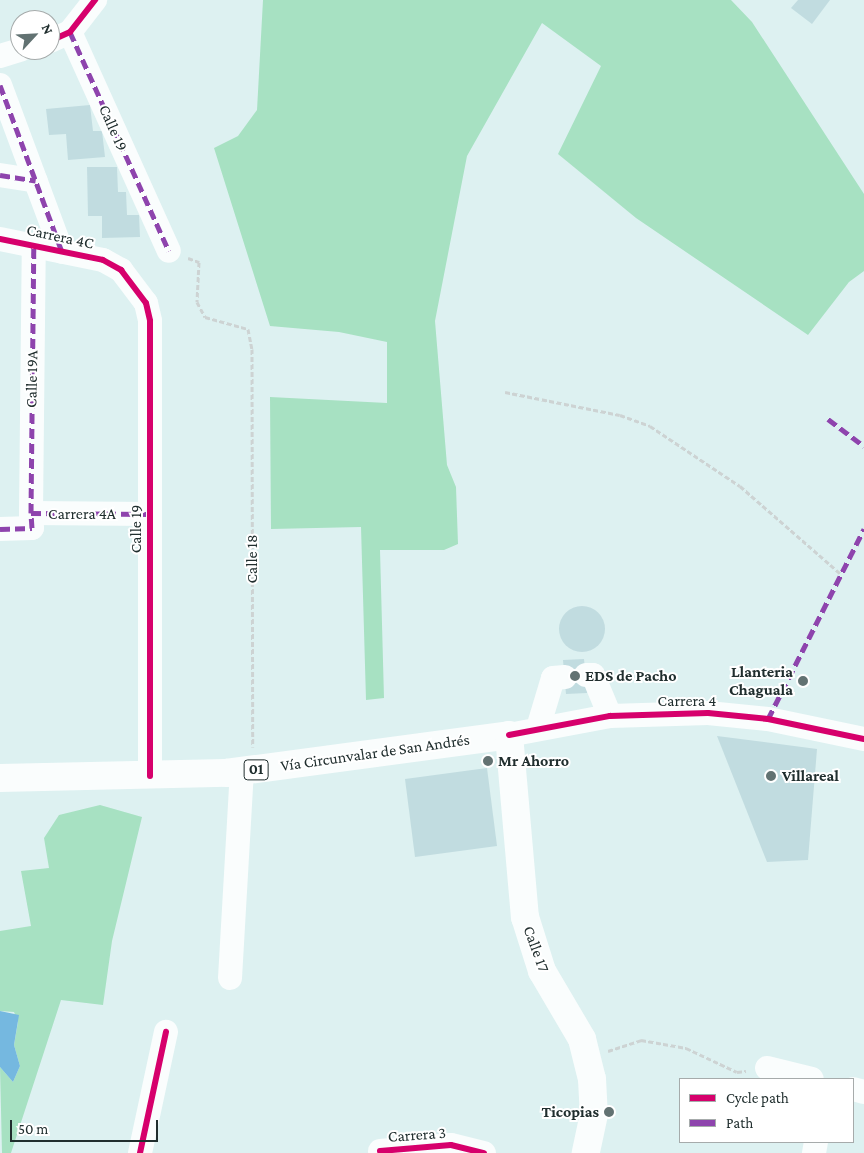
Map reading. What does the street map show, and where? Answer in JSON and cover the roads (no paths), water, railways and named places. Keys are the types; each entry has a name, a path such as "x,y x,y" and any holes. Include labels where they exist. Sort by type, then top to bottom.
{"highway":[{"name":"Vía Circunvalar de San Andrés","path":"0,778 150,776 248,770 509,735"},
{"name":"Calle 17","path":"509,735 525,917 542,971 582,1039 588,1058 594,1114 586,1153"}],"street":[{"path":"60,37 95,0"},
{"name":"Calle 19","path":"60,37 168,250"},
{"path":"0,85 62,252"},
{"path":"0,175 36,181"},
{"name":"Carrera 4C","path":"0,239 103,260 136,286"},
{"name":"Calle 19A","path":"31,513 34,246"},
{"name":"Calle 19","path":"136,286 150,321 150,776"},
{"name":"Carrera 4A","path":"0,529 32,528 31,513 150,514"},
{"path":"538,728 554,678 593,675 610,716"},
{"name":"Carrera 4","path":"509,735 538,728 610,716 725,715 864,739"},
{"path":"230,978 248,770"},
{"path":"140,1153 166,1032"},
{"path":"767,1068 808,1078"},
{"name":"Carrera 3","path":"380,1151 451,1145 484,1153"}],"water":[{"path":"0,1011 19,1015 14,1045 20,1066 13,1082 0,1067"}],"place":[{"name":"EDS de Pacho","path":"575,676"},
{"name":"Llanteria Chaguala","path":"803,681"},
{"name":"Mr Ahorro","path":"488,761"},
{"name":"Villareal","path":"771,776"},
{"name":"Ticopias","path":"609,1112"}]}
